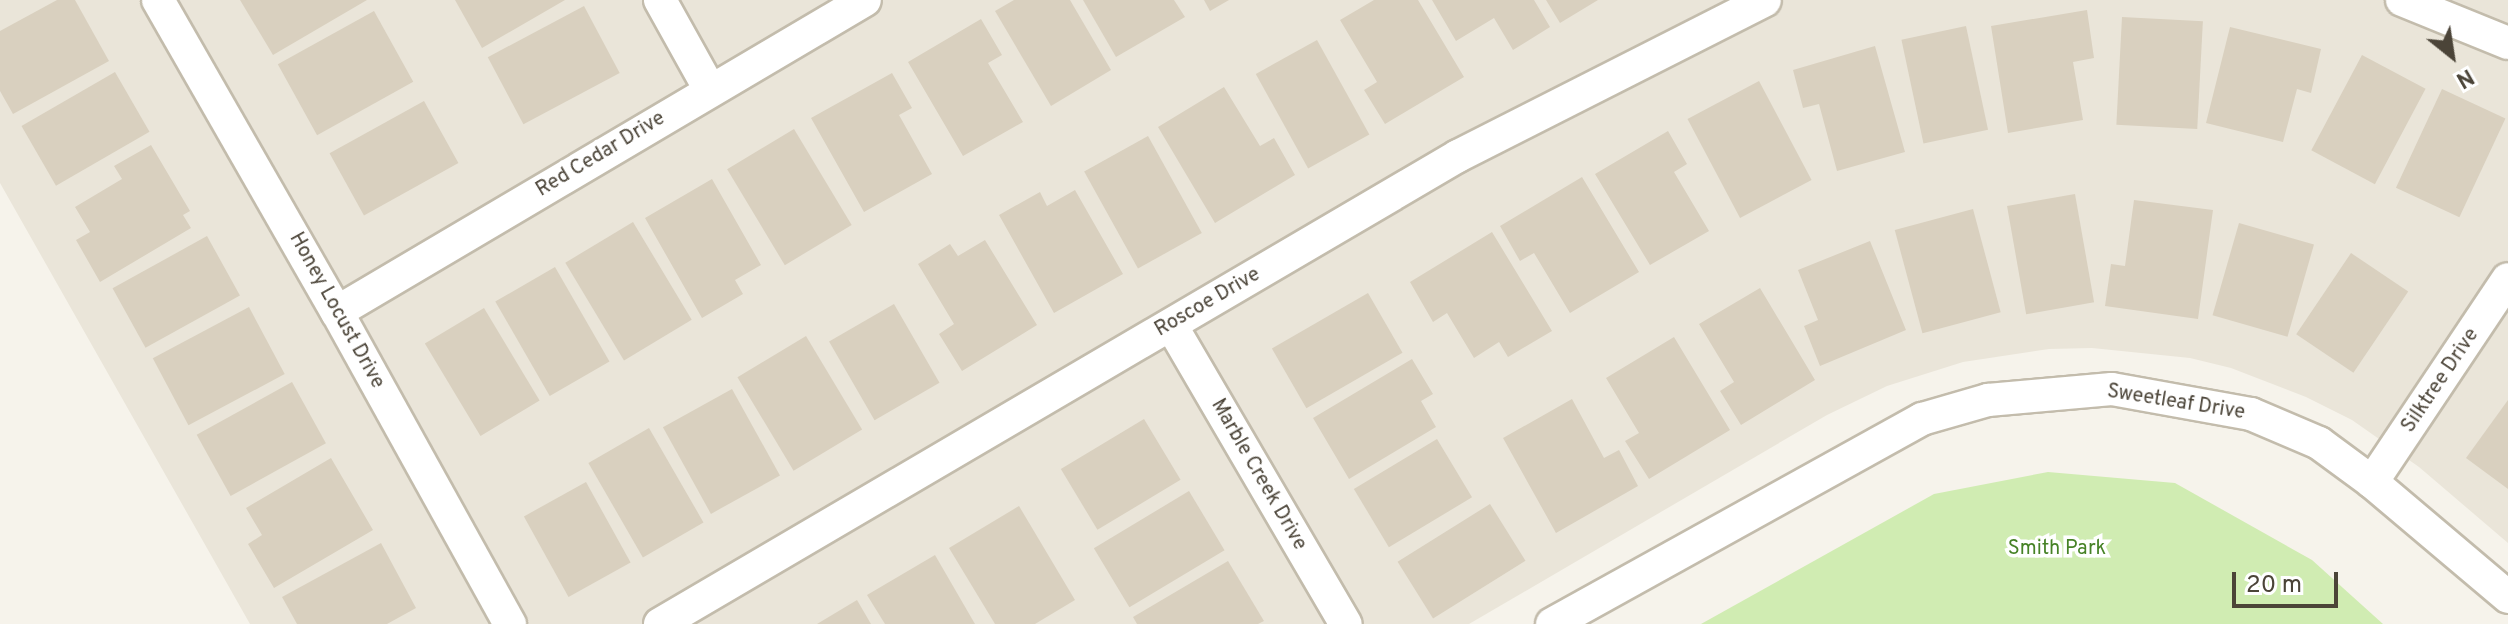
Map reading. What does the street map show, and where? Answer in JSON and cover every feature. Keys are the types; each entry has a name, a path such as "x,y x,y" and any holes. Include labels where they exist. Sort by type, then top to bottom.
{"street":[{"name":"Honey Locust Drive","path":"158,0 337,312 510,624"},
{"path":"660,0 710,90"},
{"name":"Red Cedar Drive","path":"337,312 865,0"},
{"name":"Roscoe Drive","path":"660,624 1458,156 1765,0"},
{"path":"2402,0 2508,43"},
{"name":"Silktree Drive","path":"2372,482 2508,279"},
{"name":"Marble Creek Drive","path":"1171,325 1346,624"},
{"name":"Sweetleaf Drive","path":"1552,624 1922,419 1988,400 2112,389 2251,414 2319,443 2372,482 2508,597"}],"shaded area":[{"path":"0,0 2508,0 2508,543 2419,467 2352,420 2306,397 2231,368 2190,358 2092,348 2049,349 1963,362 1887,386 1827,415 1469,624 250,624 0,183"}],"green space":[{"name":"Smith Park","path":"2048,472 2175,483 2312,560 2383,624 1701,624 1934,494"}],"building":[{"path":"57,0 75,0 109,61 13,114 0,91 0,31"},
{"path":"240,0 367,0 273,55"},
{"path":"455,0 565,0 482,48"},
{"path":"1014,0 1070,0 1111,70 1051,106 995,11"},
{"path":"1083,0 1174,0 1185,17 1116,57"},
{"path":"1204,0 1229,0 1210,11"},
{"path":"1374,0 1418,0 1464,77 1385,124 1364,90 1377,82 1340,20"},
{"path":"1432,0 1534,0 1550,27 1513,50 1494,18 1456,41"},
{"path":"1546,0 1598,0 1560,23"},
{"path":"584,6 620,73 523,124 488,57"},
{"path":"2087,10 2094,58 2073,62 2083,120 2008,133 1991,26"},
{"path":"374,11 413,82 317,135 278,64"},
{"path":"2122,17 2203,21 2197,129 2116,125"},
{"path":"981,19 1002,55 988,63 1023,122 963,156 908,62"},
{"path":"1966,26 1988,130 1923,143 1901,40"},
{"path":"2230,27 2321,49 2311,93 2297,89 2283,142 2206,123"},
{"path":"1317,40 1369,134 1308,168 1256,74"},
{"path":"1875,46 1905,152 1837,171 1819,104 1803,108 1793,70"},
{"path":"2362,55 2426,89 2375,184 2311,150"},
{"path":"115,72 150,132 56,186 21,126"},
{"path":"892,73 912,108 899,115 932,174 864,212 811,118"},
{"path":"1759,81 1812,180 1740,218 1687,119"},
{"path":"1224,87 1260,146 1274,138 1295,175 1215,223 1158,127"},
{"path":"2442,89 2505,119 2459,217 2396,188"},
{"path":"424,101 458,163 364,215 330,153"},
{"path":"794,129 852,225 785,265 727,169"},
{"path":"1668,131 1687,164 1674,172 1709,231 1650,265 1595,174"},
{"path":"1148,136 1202,233 1138,268 1084,171"},
{"path":"151,145 190,211 183,215 191,228 100,282 76,240 90,232 75,207 122,179 114,166"},
{"path":"1582,177 1639,272 1570,313 1534,253 1520,261 1500,226"},
{"path":"712,179 761,265 735,280 743,294 702,318 645,218"},
{"path":"1075,190 1123,274 1054,313 999,215 1040,192 1047,206"},
{"path":"2075,194 2094,302 2026,314 2007,206"},
{"path":"2134,200 2213,210 2198,319 2105,306 2111,264 2125,266"},
{"path":"1973,209 2001,312 1922,333 1895,230"},
{"path":"633,222 692,320 624,360 565,263"},
{"path":"2239,223 2314,244 2288,337 2213,315"},
{"path":"1492,232 1552,331 1508,357 1499,342 1474,358 1447,313 1433,322 1410,282"},
{"path":"207,236 240,295 146,348 113,288"},
{"path":"985,240 1037,325 962,371 939,334 954,324 918,264 950,244 958,256"},
{"path":"1870,241 1906,330 1820,366 1804,326 1818,320 1798,270"},
{"path":"2351,253 2408,292 2353,373 2296,334"},
{"path":"555,267 610,361 550,396 495,302"},
{"path":"1760,288 1815,380 1741,425 1720,391 1734,382 1699,324"},
{"path":"1368,293 1402,353 1306,408 1272,348"},
{"path":"894,304 940,383 875,420 829,342"},
{"path":"249,307 285,374 188,425 153,358"},
{"path":"484,308 540,401 480,436 425,344"},
{"path":"806,336 862,429 794,471 737,377"},
{"path":"1674,337 1730,430 1649,479 1625,441 1639,433 1606,378"},
{"path":"1412,359 1433,394 1421,401 1436,427 1349,479 1313,418"},
{"path":"292,382 326,443 231,496 197,435"},
{"path":"732,389 780,476 711,514 663,427"},
{"path":"1572,399 1604,458 1619,450 1638,486 1556,533 1503,438"},
{"path":"2508,400 2508,489 2466,458"},
{"path":"1144,419 1181,480 1097,530 1061,469"},
{"path":"649,428 704,522 643,557 588,463"},
{"path":"1437,439 1472,497 1389,547 1354,489"},
{"path":"331,458 373,530 274,588 248,544 262,535 246,508"},
{"path":"586,482 631,562 569,597 524,516"},
{"path":"1189,491 1225,550 1129,607 1094,548"},
{"path":"1490,504 1526,561 1433,619 1398,562"},
{"path":"1019,506 1075,600 1035,624 995,624 949,548"},
{"path":"381,543 416,608 387,624 297,624 282,597"},
{"path":"935,555 975,624 885,624 867,595"},
{"path":"1228,561 1264,621 1258,624 1137,624 1133,617"},
{"path":"857,600 871,624 817,624"}]}
